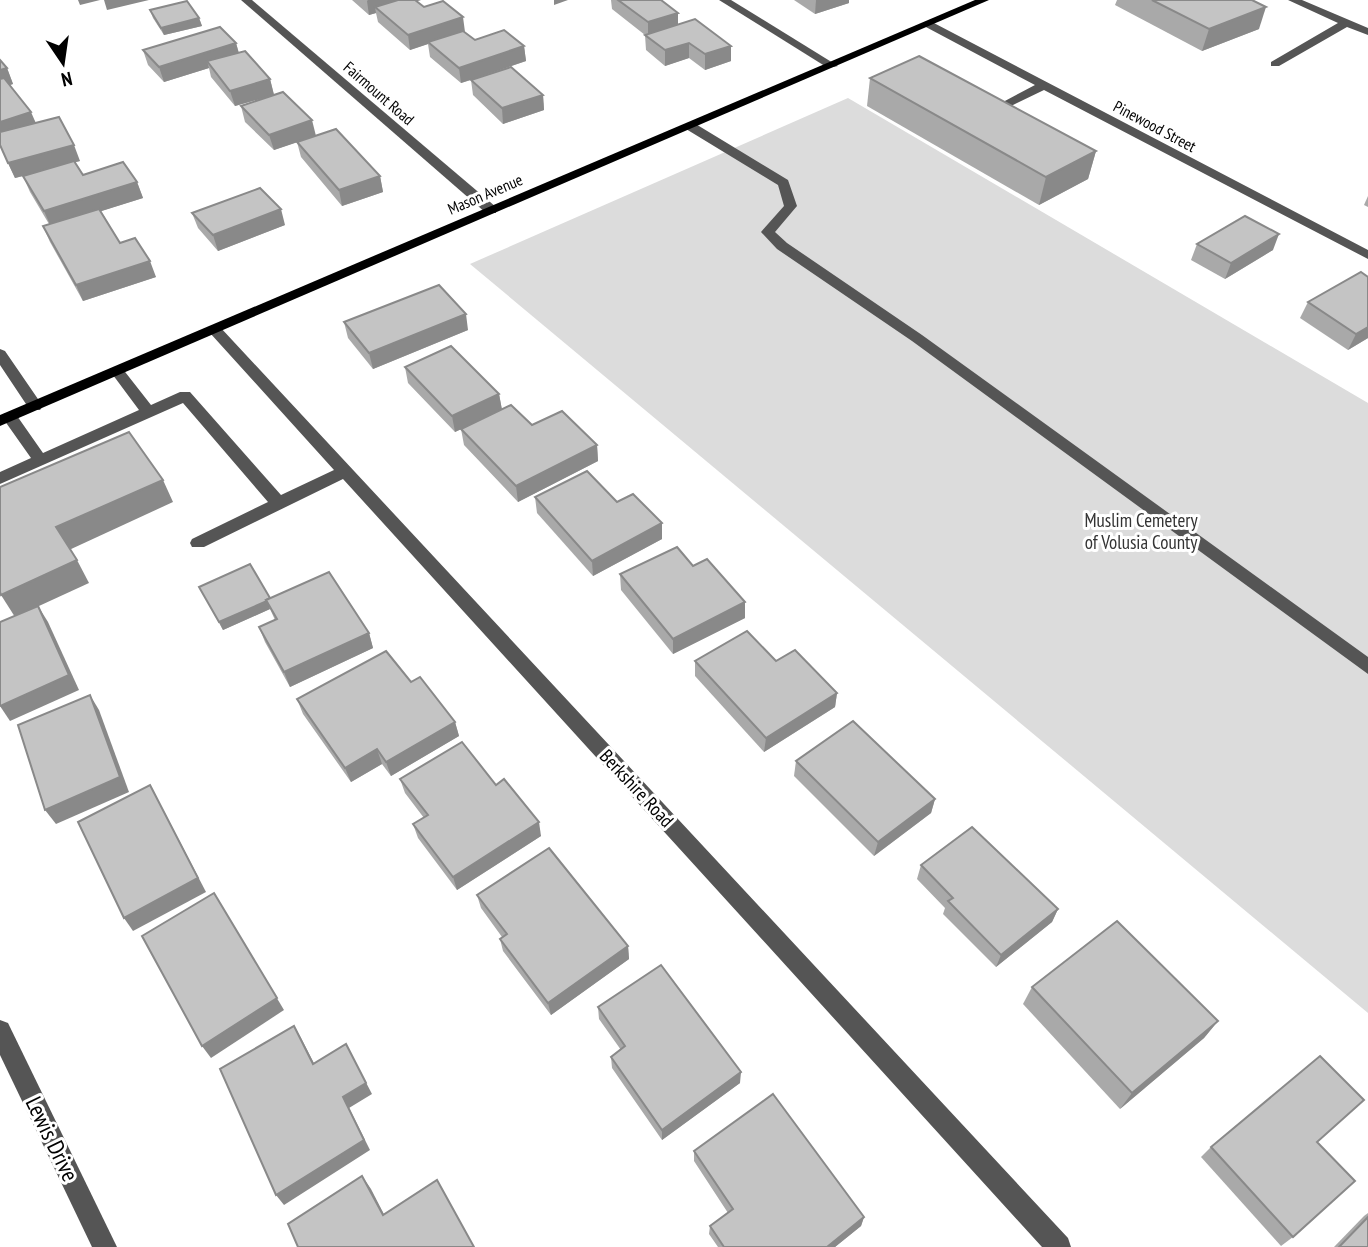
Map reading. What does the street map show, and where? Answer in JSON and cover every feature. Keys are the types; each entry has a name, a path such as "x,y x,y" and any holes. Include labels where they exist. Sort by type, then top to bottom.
{"main road":[{"name":"Mason Avenue","path":"5,419 984,0"}],"street":[{"name":"Fairmount Road","path":"246,0 491,210"},
{"path":"724,0 832,66"},
{"path":"1293,0 1368,32"},
{"path":"1275,64 1346,23"},
{"name":"Pinewood Street","path":"928,24 1368,255"},
{"path":"1007,104 1044,85"},
{"path":"690,126 784,183 791,206 768,232 782,246 928,346 1368,667"},
{"name":"Berkshire Road","path":"215,330 1059,1247"},
{"path":"0,354 35,406"},
{"path":"117,371 148,412"},
{"path":"0,478 185,396 279,503"},
{"path":"5,419 40,460"},
{"path":"198,543 345,471"},
{"name":"Lewis Drive","path":"0,1031 104,1247"}],"green space":[{"name":"Muslim Cemetery of Volusia County","path":"848,98 1368,403 1368,1013 470,264"}],"building":[{"path":"398,0 415,0 424,7 443,1 463,17 408,35 375,7"},
{"path":"618,0 661,0 678,13 648,22"},
{"path":"1152,0 1252,0 1266,7 1209,29"},
{"path":"187,1 199,18 161,28 150,10"},
{"path":"695,19 731,46 705,54 689,43 665,50 645,35"},
{"path":"220,27 236,43 159,67 143,50"},
{"path":"504,30 524,46 459,68 428,42 463,31 475,40"},
{"path":"245,51 270,79 230,91 207,61"},
{"path":"919,56 1096,151 1046,177 870,78"},
{"path":"0,60 7,68 0,70"},
{"path":"511,67 543,95 502,108 471,80"},
{"path":"4,78 31,112 0,122 0,79"},
{"path":"283,92 312,120 269,135 241,106"},
{"path":"59,117 74,145 8,163 0,145 0,132"},
{"path":"336,129 380,176 339,190 297,142"},
{"path":"74,161 83,175 123,162 137,182 44,211 23,176"},
{"path":"260,188 281,209 213,235 192,213"},
{"path":"99,209 120,243 135,238 150,261 76,285 43,226"},
{"path":"1245,216 1279,234 1231,263 1197,244"},
{"path":"1361,272 1368,277 1368,327 1356,334 1308,302"},
{"path":"439,285 466,314 369,353 344,322"},
{"path":"451,346 499,394 452,416 405,367"},
{"path":"511,405 532,425 562,411 597,445 516,486 461,429"},
{"path":"129,432 163,480 56,527 77,560 1,595 0,487"},
{"path":"587,471 617,502 633,494 662,523 592,561 535,497"},
{"path":"677,547 693,566 707,559 745,602 673,639 620,574"},
{"path":"250,564 270,598 219,622 199,587"},
{"path":"329,572 369,633 284,672 259,627 277,619 266,600"},
{"path":"38,606 69,675 0,706 0,622"},
{"path":"747,631 776,661 795,650 837,693 766,738 695,661"},
{"path":"386,651 411,682 420,677 455,722 386,762 377,749 345,768 297,699"},
{"path":"90,695 120,777 45,810 18,725"},
{"path":"853,721 935,799 878,842 796,761"},
{"path":"462,742 496,785 504,779 539,822 453,877 413,824 428,815 400,779"},
{"path":"150,785 198,878 124,918 78,822"},
{"path":"972,827 1058,909 1001,955 948,901 953,898 921,865"},
{"path":"549,848 628,946 548,1003 500,939 507,934 477,895"},
{"path":"214,893 277,998 202,1046 142,936"},
{"path":"1117,921 1218,1021 1132,1093 1032,987"},
{"path":"661,965 741,1072 662,1130 611,1057 625,1046 598,1007"},
{"path":"294,1026 313,1064 346,1044 366,1083 343,1097 364,1140 276,1195 220,1069"},
{"path":"1320,1056 1364,1100 1317,1142 1355,1181 1293,1237 1211,1147"},
{"path":"773,1094 864,1217 827,1247 724,1247 710,1226 733,1209 694,1151"},
{"path":"362,1176 383,1215 437,1180 474,1247 298,1247 288,1224"},
{"path":"1368,1217 1368,1247 1339,1247"}]}
